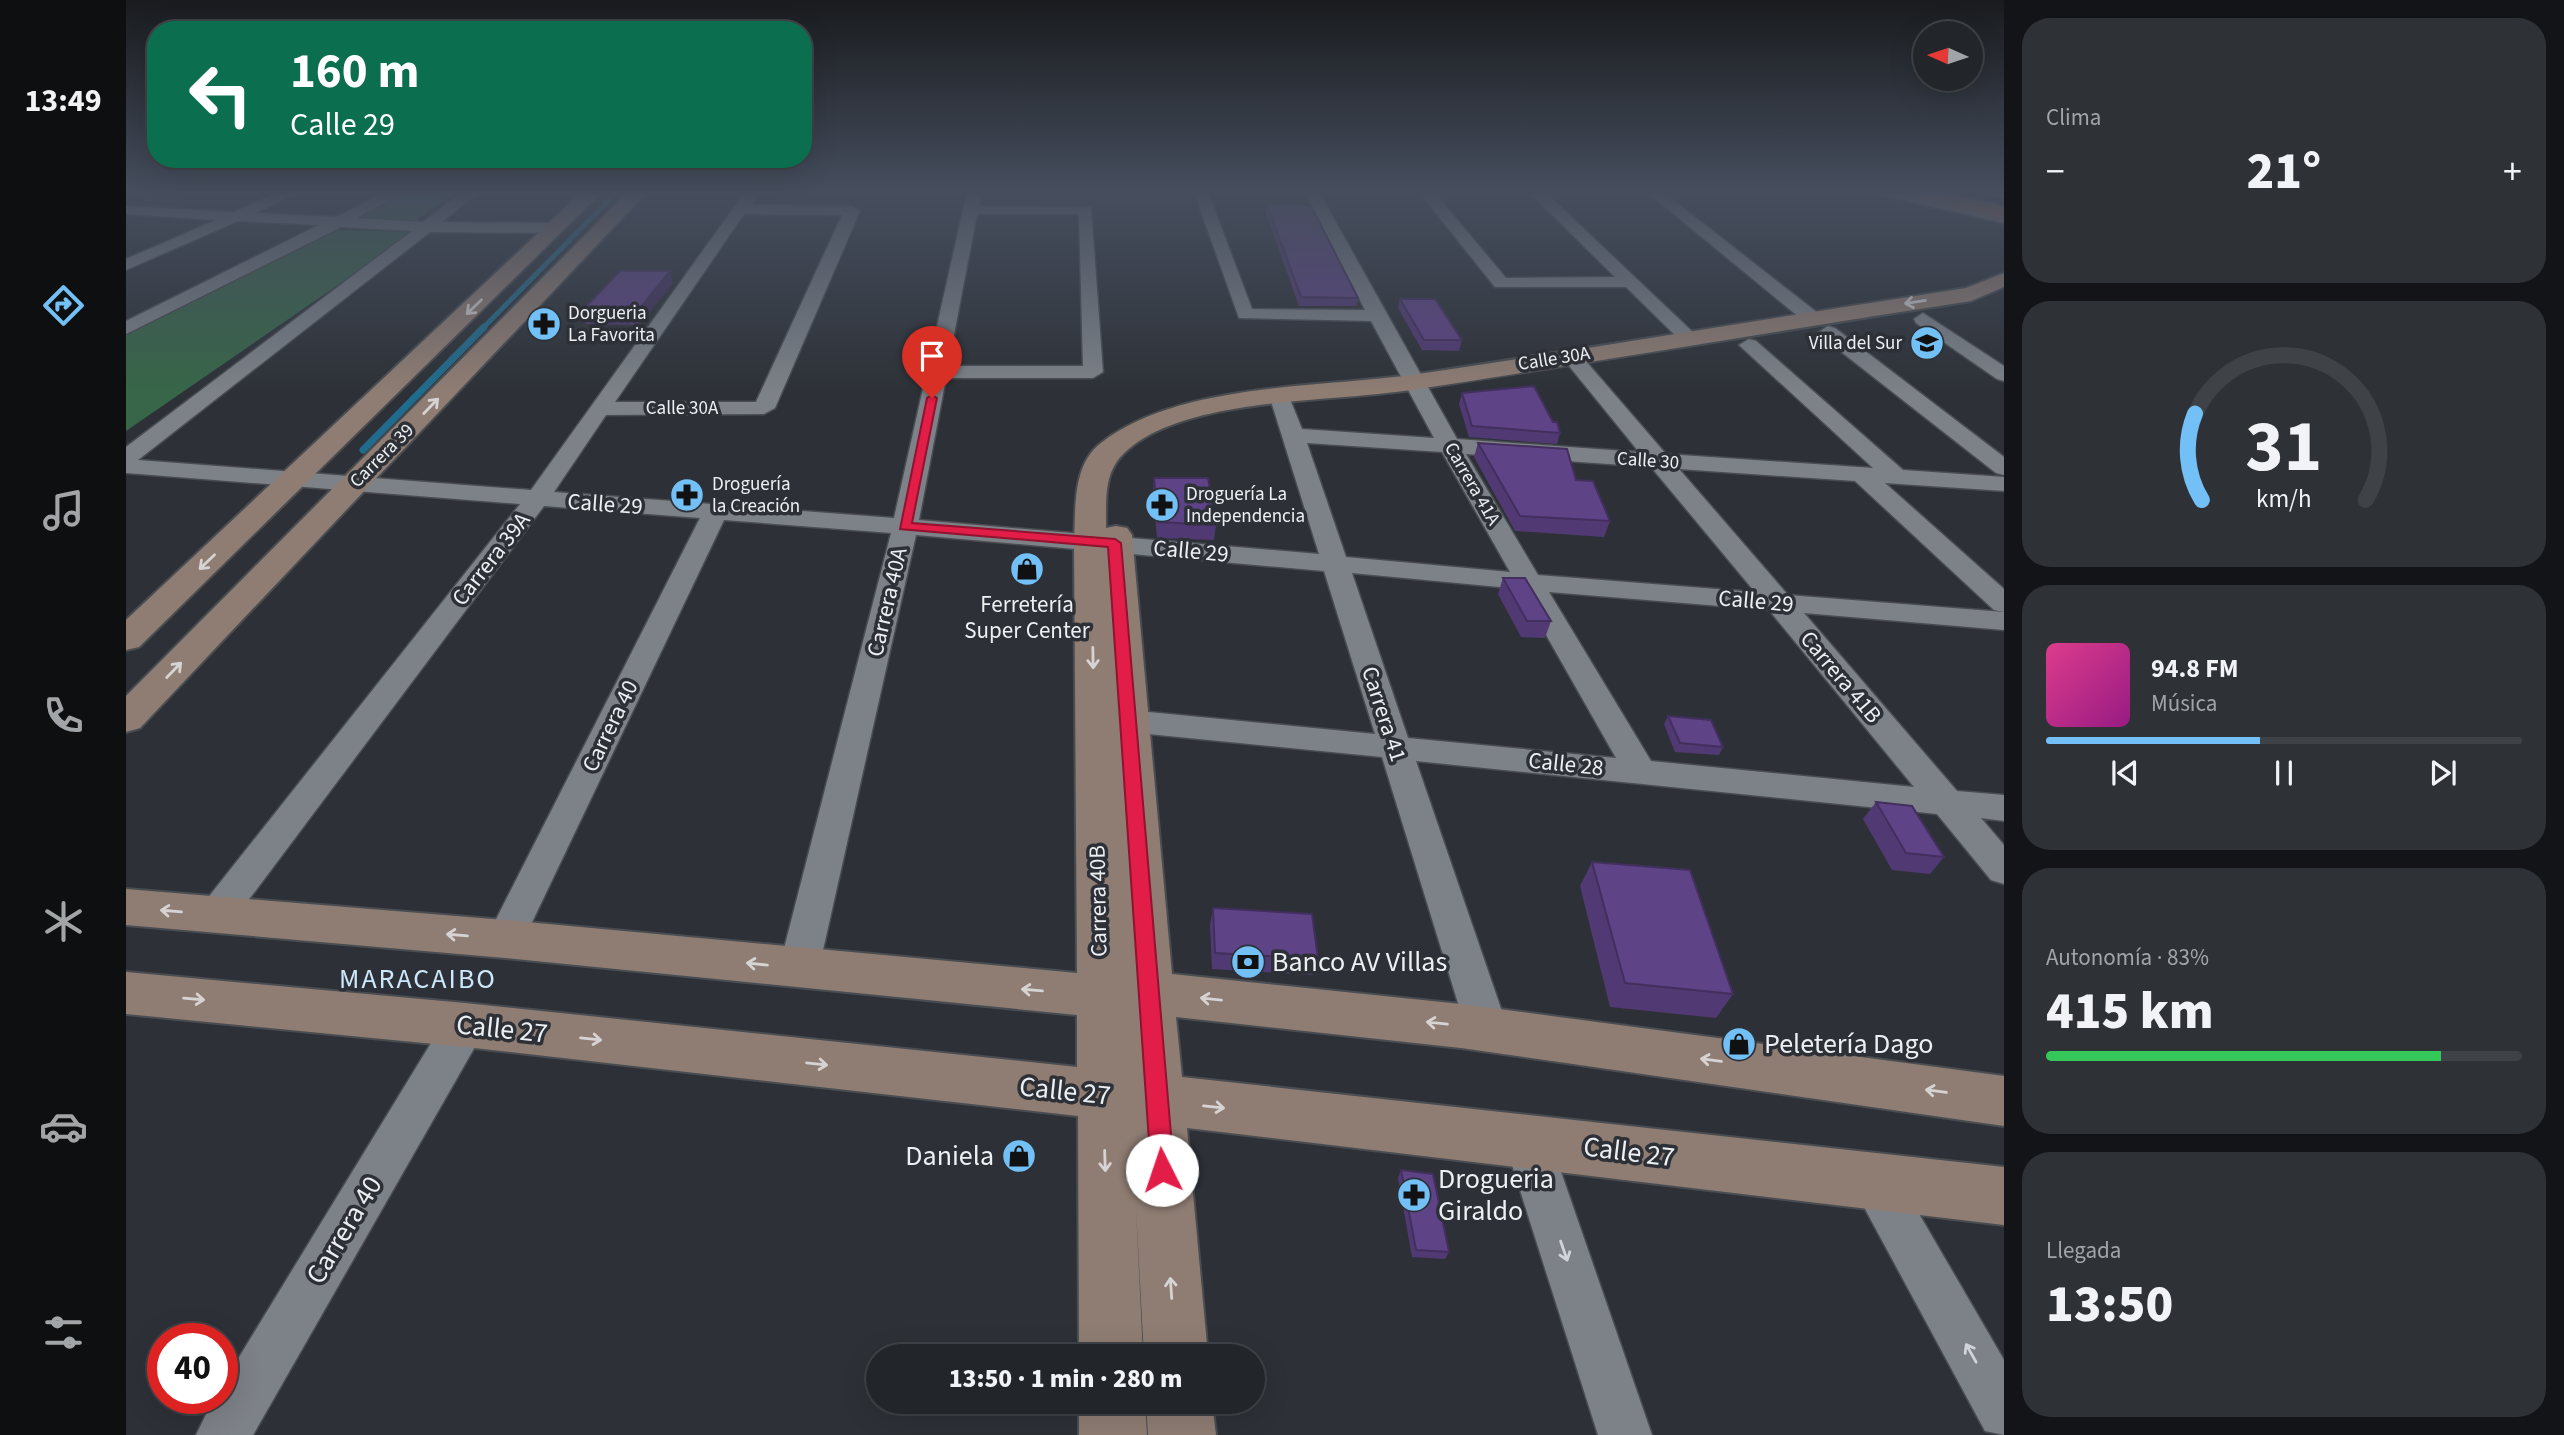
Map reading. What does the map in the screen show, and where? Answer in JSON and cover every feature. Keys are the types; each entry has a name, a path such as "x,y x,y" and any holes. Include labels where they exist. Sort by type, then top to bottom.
{"main road":[{"name":"Carrera 39","path":"126,639 524,259"},
{"name":"Carrera 39","path":"126,719 573,259"},
{"name":"Calle 30A","path":"1118,454 1180,429 1286,415 1416,390 1577,364 1749,345 1820,325 1971,294 2004,279"},
{"name":"Calle 30A","path":"1577,364 1688,337 1923,319 1997,308"},
{"path":"325,450 325,458 336,463 354,463 384,455"},
{"name":"Carrera 40B","path":"1118,454 1121,477 1102,542 1125,995 1157,1101 1175,1344"},
{"path":"256,514 280,506 304,503 320,507 323,517"},
{"name":"Carrera 40B","path":"1102,542 1128,721 1125,995 1103,1095 1111,1344"},
{"path":"126,907 505,939 799,968 1125,995 1185,996 1487,1029 2004,1101"},
{"name":"Calle 27","path":"126,993 465,1025 1527,1140 2004,1196"},
{"path":"1112,1414 1113,1435"},
{"path":"1180,1414 1182,1435"}],"street":[{"path":"126,328 264,259"},
{"path":"126,458 385,259"},
{"name":"Carrera 39A","path":"216,915 537,499 706,259"},
{"name":"Calle 30A","path":"600,409 764,408 831,259"},
{"name":"Carrera 40A","path":"799,968 905,527 960,259"},
{"path":"937,372 1093,372 1088,259"},
{"path":"1225,259 1245,314 1375,316"},
{"name":"Carrera 41A","path":"1346,259 1416,390 1640,771"},
{"path":"1481,259 1501,283 1630,282"},
{"path":"1606,259 1688,337"},
{"path":"1738,259 2004,468"},
{"path":"126,313 153,315"},
{"path":"1923,319 2004,375"},
{"path":"1749,345 1897,477"},
{"name":"Carrera 41B","path":"1577,364 2004,870"},
{"name":"Calle 30","path":"1286,415 1450,447 2004,484"},
{"name":"Carrera 41","path":"1286,415 1487,1029"},
{"name":"Calle 29","path":"126,466 1102,542 1528,582 2004,621"},
{"path":"1861,474 2004,604"},
{"name":"Carrera 40","path":"505,939 715,512"},
{"name":"Calle 28","path":"1128,721 2004,807"},
{"name":"Carrera 40","path":"223,1435 465,1025"},
{"path":"1527,1140 1626,1435"},
{"path":"1874,1180 2004,1412"}],"green space":[{"path":"275,259 376,259 126,431 126,334"}],"building":[{"path":"1287,259 1338,259 1358,298 1301,297"},
{"path":"620,271 670,271 636,313 581,312"},
{"path":"1400,299 1435,299 1462,340 1424,340"},
{"path":"1534,386 1553,422 1557,422 1560,433 1472,426 1462,393"},
{"path":"1478,443 1567,449 1576,480 1593,481 1610,521 1520,516"},
{"path":"1154,478 1208,478 1216,525 1158,522"},
{"path":"1503,578 1525,578 1551,621 1527,621"},
{"path":"1668,716 1711,720 1723,747 1680,743"},
{"path":"1876,802 1912,806 1944,857 1906,853"},
{"path":"1592,862 1690,870 1733,994 1625,983"},
{"path":"1213,908 1312,914 1318,959 1215,953"},
{"path":"1401,1170 1433,1174 1449,1252 1416,1250"}],"waterway":[{"path":"482,329 551,259"},
{"path":"363,450 484,327"}],"place":[{"name":"Dorgueria La Favorita","path":"544,324"},
{"name":"Villa del Sur","path":"1927,343"},
{"name":"Droguería la Creación","path":"687,495"},
{"name":"Droguería La Independencia","path":"1162,505"},
{"name":"Ferretería Super Center","path":"1027,569"},
{"name":"Banco AV Villas","path":"1248,962"},
{"name":"Peletería Dago","path":"1739,1044"},
{"name":"Daniela","path":"1019,1156"},
{"name":"Drogueria Giraldo","path":"1414,1195"}],"district":[{"name":"MARACAIBO","path":"418,979"}],"route":[{"path":"932,398 905,527 1115,543 1162,1170"}]}
